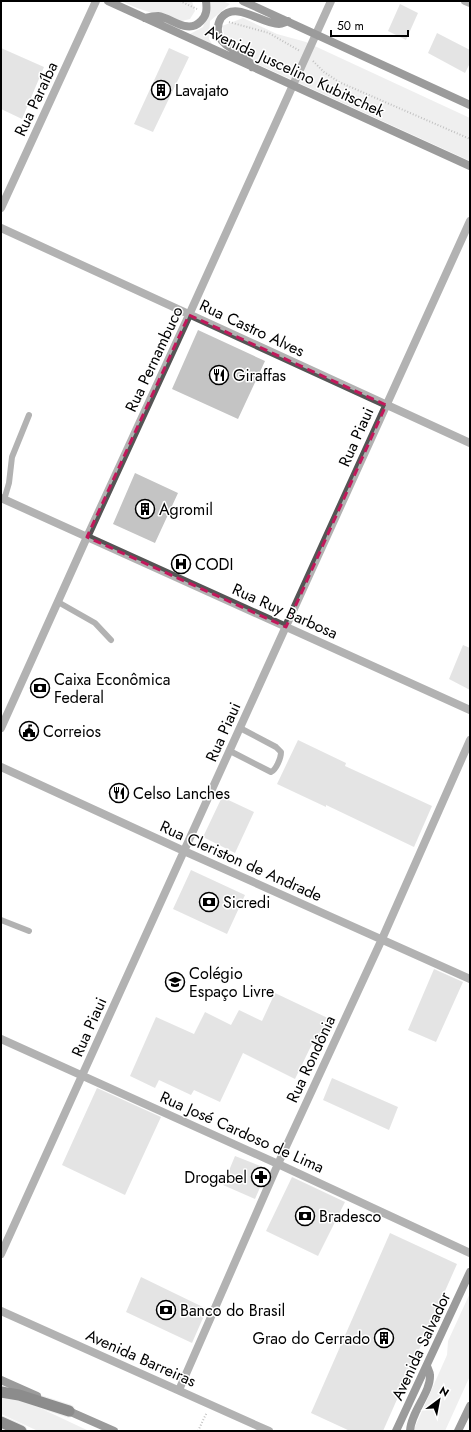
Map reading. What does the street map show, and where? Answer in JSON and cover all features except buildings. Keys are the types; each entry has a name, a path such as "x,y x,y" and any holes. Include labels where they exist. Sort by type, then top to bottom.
{"highway":[{"path":"1,1392 19,1395 69,1411"},
{"path":"1,1422 21,1431"}],"main road":[{"name":"Avenida Juscelino Kubitschek","path":"108,1 470,166"},
{"path":"145,18 157,16 190,27 198,24 204,18 207,10 206,1"},
{"path":"243,1 470,105"},
{"path":"252,67 250,60 226,45 219,35 218,24 228,11 236,8 245,10 274,23 280,24 288,22"},
{"name":"Avenida Salvador","path":"396,1431 470,1272"},
{"path":"410,1431 412,1420 429,1383 430,1374 427,1366"},
{"path":"1,1380 114,1431"},
{"path":"458,1431 470,1406"},
{"path":"464,1431 470,1416"}],"street":[{"name":"Rua Paraíba","path":"1,208 96,1"},
{"name":"Rua Pernambuco","path":"1,728 332,1"},
{"path":"465,1 470,3"},
{"name":"Rua Piaui","path":"1,1254 470,221"},
{"name":"Rua Castro Alves","path":"1,228 470,443"},
{"name":"Rua Ruy Barbosa","path":"3,499 470,710"},
{"name":"Rua Rondônia","path":"179,1390 278,1164 382,939 470,740"},
{"name":"Rua Cleriston de Andrade","path":"1,767 470,979"},
{"name":"Rua José Cardoso de Lima","path":"1,1039 278,1164 470,1253"},
{"name":"Avenida Barreiras","path":"3,1313 269,1431"}],"lane":[{"path":"3,499 9,483 12,457 29,415"},
{"path":"58,602 95,623 111,640"},
{"path":"230,751 271,772 275,769 280,759 281,752 276,747 240,728"},
{"path":"1,920 29,930"}],"path":[{"path":"180,1 206,13"},
{"path":"221,20 268,33 307,55 324,72 339,82 470,140"},
{"path":"198,1431 210,1404"}],"highlighted area":[{"path":"189,315 386,405 286,627 87,537"}],"shaded area":[{"path":"121,1 192,1 195,11 190,19 178,22"},
{"path":"208,1 222,1 230,4 210,21 209,39 212,44 188,35 203,27 209,11"},
{"path":"243,18 277,34 306,42 470,118 470,161 255,63 245,52 225,38 222,26"},
{"path":"470,1293 470,1376 445,1431 414,1431 447,1355 448,1341"},
{"path":"1,1397 23,1400 89,1431 38,1431 1,1414"}],"place":[{"name":"Lavajato","path":"161,90"},
{"name":"Giraffas","path":"219,375"},
{"name":"Agromil","path":"145,509"},
{"name":"CODI","path":"181,564"},
{"name":"Caixa Econômica Federal","path":"40,688"},
{"name":"Correios","path":"29,731"},
{"name":"Celso Lanches","path":"119,793"},
{"name":"Sicredi","path":"209,902"},
{"name":"Colégio Espaço Livre","path":"175,982"},
{"name":"Drogabel","path":"261,1177"},
{"name":"Bradesco","path":"305,1216"},
{"name":"Banco do Brasil","path":"166,1310"},
{"name":"Grao do Cerrado","path":"384,1338"}]}
